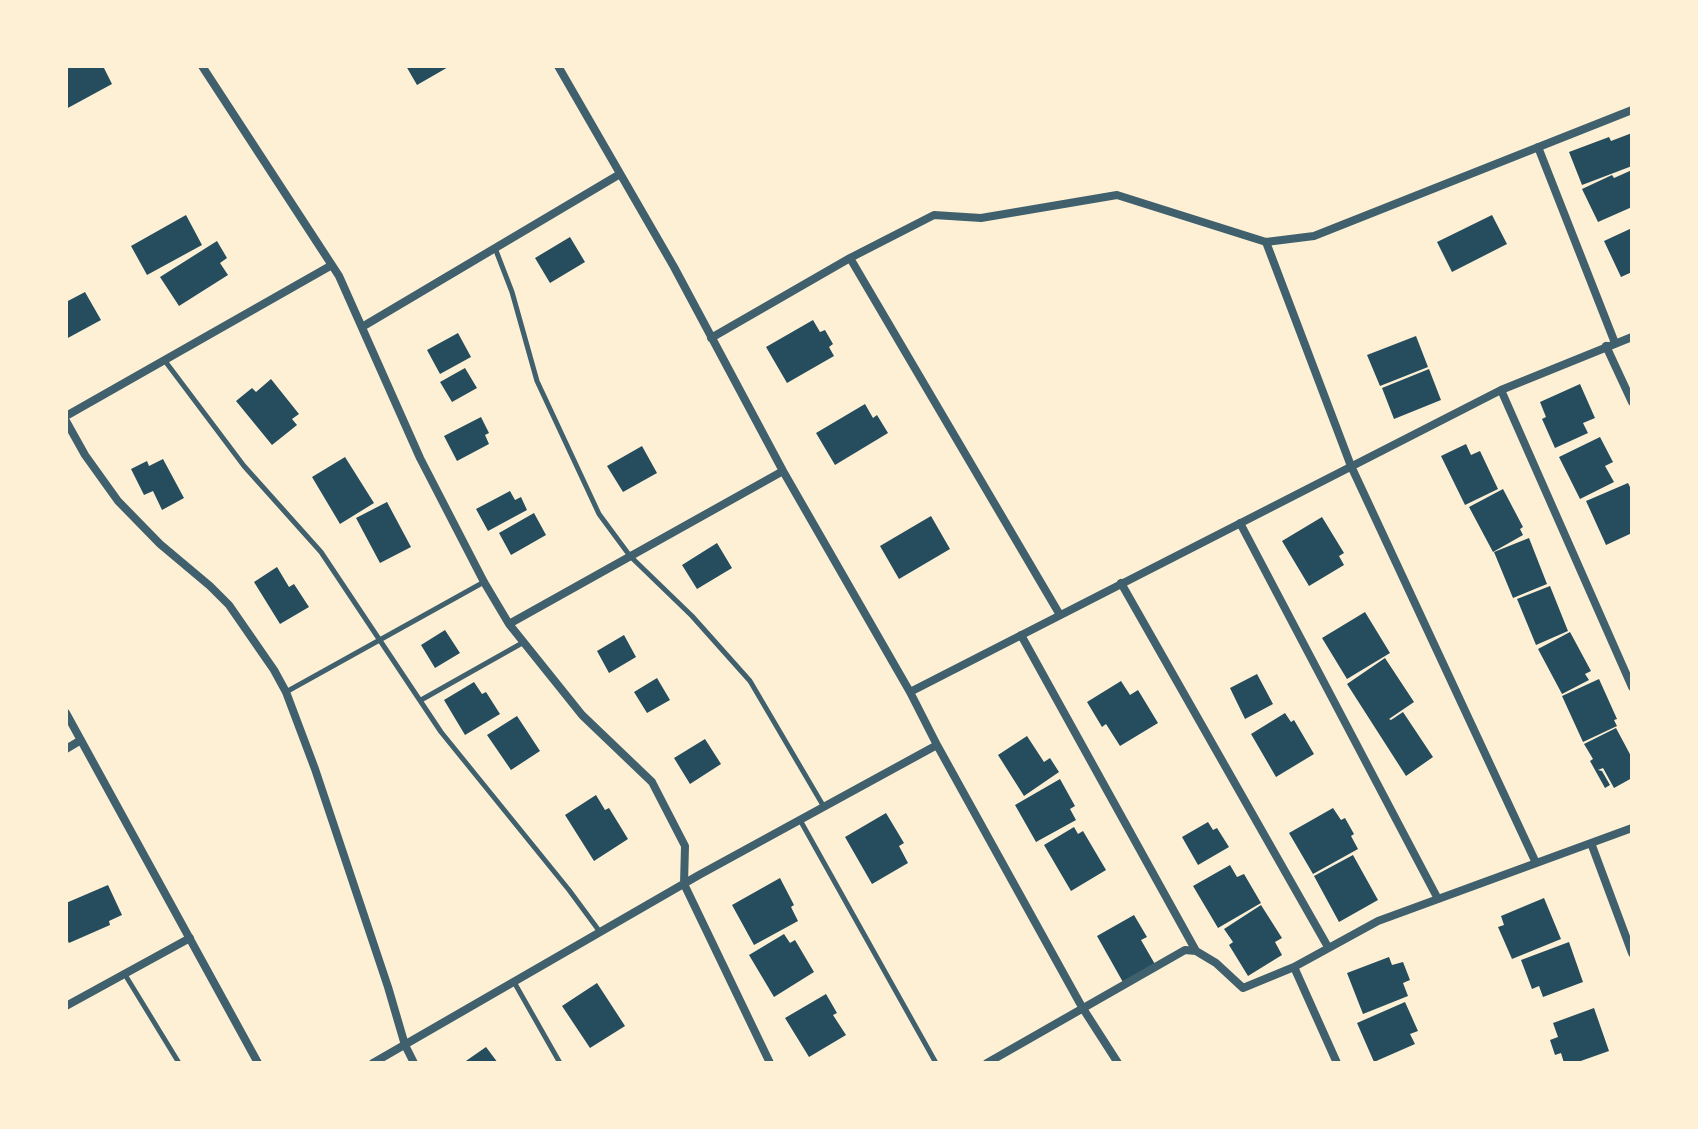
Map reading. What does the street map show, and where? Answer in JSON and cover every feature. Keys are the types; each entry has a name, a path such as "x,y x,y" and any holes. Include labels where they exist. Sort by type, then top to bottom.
{"street":[{"path":"202,66 332,265 420,458 509,624 582,715 652,782 685,846 684,884 770,1063"},
{"path":"558,66 910,692 1082,1007 1118,1063"},
{"path":"711,338 850,258 934,215 981,218 1117,195 1266,242 1314,236 1632,110"},
{"path":"1538,147 1632,402"},
{"path":"362,327 620,174"},
{"path":"1266,242 1351,466 1536,863"},
{"path":"850,258 1060,615"},
{"path":"332,265 66,419 100,478 118,501 160,544 210,586 246,627 286,692 383,972 405,1045 414,1063"},
{"path":"910,692 1501,390 1632,337"},
{"path":"1501,390 1632,687"},
{"path":"509,624 783,471"},
{"path":"1240,523 1438,899"},
{"path":"1121,583 1328,947"},
{"path":"1021,635 1196,951"},
{"path":"66,713 258,1063"},
{"path":"66,749 81,740"},
{"path":"373,1063 684,884 937,745"},
{"path":"987,1063 1185,950 1196,951 1216,963 1243,988 1294,967 1378,921 1632,828"},
{"path":"1591,843 1632,953"},
{"path":"66,1006 190,938"},
{"path":"1294,967 1337,1063"}],"lane":[{"path":"495,248 512,292 537,381 599,514 630,556 692,616 750,681 824,807"},
{"path":"164,360 244,466 321,552 441,732 600,932"},
{"path":"286,692 484,582"},
{"path":"421,700 524,642"},
{"path":"800,820 936,1063"},
{"path":"124,973 179,1063"},
{"path":"514,982 560,1063"}],"building":[{"path":"103,66 112,84 66,109 66,67"},
{"path":"406,66 450,66 417,85"},
{"path":"1632,133 1632,166 1582,185 1569,152 1609,137 1611,141"},
{"path":"1632,170 1632,207 1598,222 1582,189 1612,175 1614,178"},
{"path":"186,215 202,245 147,275 131,246"},
{"path":"1492,215 1507,244 1452,272 1437,242"},
{"path":"1632,228 1632,272 1621,277 1604,241"},
{"path":"570,237 585,262 550,283 535,258"},
{"path":"217,241 227,258 220,263 228,275 179,306 160,277"},
{"path":"85,292 101,320 66,339 66,302"},
{"path":"813,320 820,332 825,330 833,344 829,347 834,356 787,383 766,347"},
{"path":"458,333 471,357 440,374 427,350"},
{"path":"1416,336 1428,367 1380,386 1367,355"},
{"path":"465,368 477,388 452,402 440,382"},
{"path":"1429,369 1441,400 1394,419 1382,388"},
{"path":"271,379 299,414 292,419 297,425 272,445 236,401 252,388 256,392"},
{"path":"1580,384 1595,418 1583,423 1588,433 1555,448 1542,419 1546,417 1540,402"},
{"path":"865,404 873,418 877,415 888,433 835,465 816,433"},
{"path":"481,417 489,433 485,435 489,444 457,461 444,436"},
{"path":"1600,437 1613,462 1605,466 1614,482 1580,499 1559,457"},
{"path":"1466,444 1471,455 1480,451 1498,489 1465,505 1441,456"},
{"path":"642,446 657,473 623,492 607,466"},
{"path":"345,457 374,503 340,524 312,477"},
{"path":"163,459 184,498 162,510 153,491 144,495 131,469 147,461 149,466"},
{"path":"1628,483 1632,491 1632,533 1606,545 1586,501"},
{"path":"1503,489 1523,527 1520,529 1523,535 1493,552 1469,507"},
{"path":"510,491 515,500 521,497 527,510 488,531 476,509"},
{"path":"387,502 411,547 380,563 356,518"},
{"path":"534,513 546,535 511,555 499,533"},
{"path":"931,516 950,549 899,579 880,546"},
{"path":"1322,517 1344,553 1339,556 1344,565 1309,586 1282,541"},
{"path":"1529,538 1547,584 1513,598 1494,552"},
{"path":"717,543 732,568 697,589 682,565"},
{"path":"277,567 289,587 294,584 309,607 280,624 254,582"},
{"path":"1550,586 1568,631 1536,645 1517,599"},
{"path":"1365,612 1390,653 1347,679 1322,638"},
{"path":"445,630 460,653 435,668 421,645"},
{"path":"1570,632 1591,671 1585,674 1589,680 1562,694 1538,649"},
{"path":"624,635 636,657 609,673 597,651"},
{"path":"1385,658 1414,702 1389,719 1403,712 1433,757 1406,776 1347,684"},
{"path":"1257,674 1273,704 1245,719 1230,688"},
{"path":"657,678 670,700 647,713 634,692"},
{"path":"1599,679 1617,719 1614,720 1617,726 1583,742 1562,696"},
{"path":"1121,681 1130,695 1138,690 1158,723 1120,746 1106,724 1102,727 1087,702"},
{"path":"474,682 482,694 486,692 500,714 465,735 444,700"},
{"path":"1285,713 1291,722 1294,720 1314,754 1276,777 1251,734"},
{"path":"517,716 540,751 511,770 487,735"},
{"path":"1616,728 1632,758 1632,778 1614,788 1603,768 1598,770 1602,771 1610,785 1605,788 1584,744"},
{"path":"1027,736 1044,762 1050,758 1059,772 1024,796 998,755"},
{"path":"705,739 721,764 690,784 674,758"},
{"path":"1060,779 1075,806 1070,809 1076,820 1036,842 1015,805"},
{"path":"596,795 605,810 609,808 628,839 594,861 565,815"},
{"path":"1333,808 1341,820 1345,818 1358,849 1313,874 1289,833"},
{"path":"886,813 904,843 899,846 908,863 872,884 845,837"},
{"path":"1208,822 1213,830 1217,828 1229,847 1198,865 1182,837"},
{"path":"1074,827 1078,834 1083,831 1106,870 1071,891 1044,845"},
{"path":"1353,855 1378,900 1339,922 1314,876"},
{"path":"1230,865 1237,877 1244,874 1261,903 1218,928 1193,886"},
{"path":"780,878 794,905 791,907 798,921 754,945 732,905"},
{"path":"108,885 122,915 109,921 110,925 69,943 66,938 66,903"},
{"path":"1544,898 1561,939 1512,959 1498,927 1504,925 1501,916"},
{"path":"1261,905 1282,938 1275,942 1282,955 1248,976 1229,945 1233,942 1224,929"},
{"path":"1134,915 1147,937 1141,940 1156,966 1124,984 1097,936"},
{"path":"784,934 790,943 795,940 814,972 774,997 749,955"},
{"path":"1569,942 1583,982 1543,997 1539,986 1532,989 1521,960"},
{"path":"1389,957 1392,965 1403,962 1410,980 1403,983 1408,996 1363,1014 1347,973"},
{"path":"597,983 625,1026 590,1048 562,1006"},
{"path":"826,994 837,1013 833,1015 846,1035 809,1057 785,1018"},
{"path":"1405,1002 1418,1031 1410,1034 1415,1044 1374,1062 1357,1023"},
{"path":"1594,1008 1609,1051 1575,1063 1564,1063 1561,1053 1555,1055 1550,1040 1558,1037 1553,1023"},
{"path":"486,1047 498,1063 463,1063"}]}
